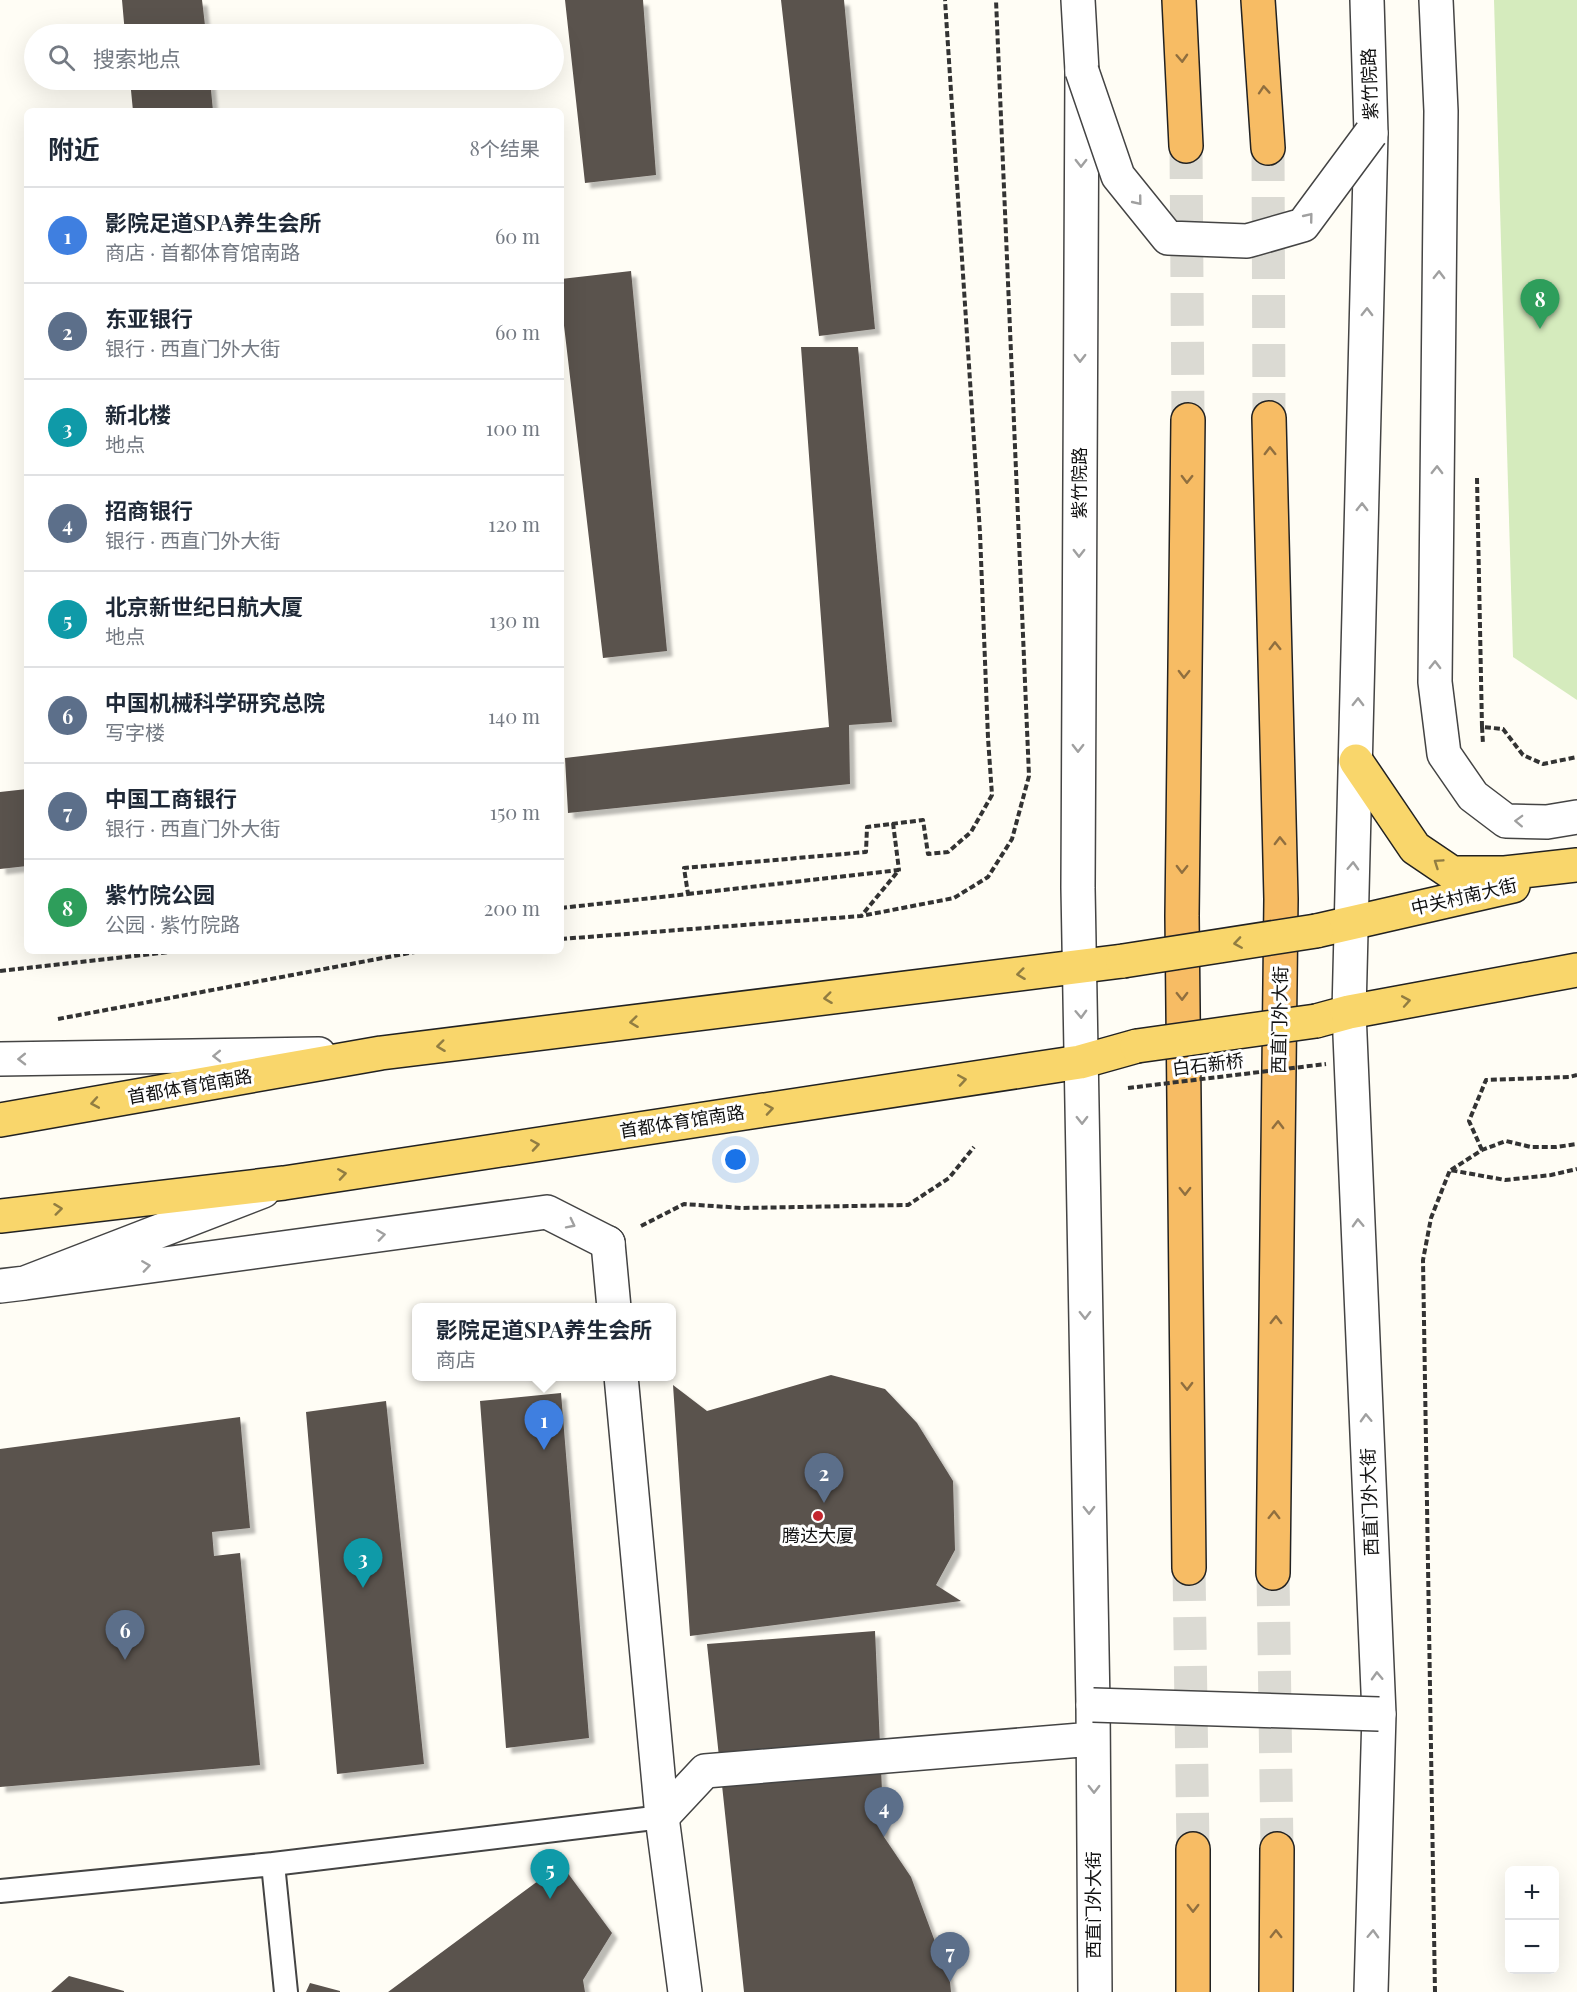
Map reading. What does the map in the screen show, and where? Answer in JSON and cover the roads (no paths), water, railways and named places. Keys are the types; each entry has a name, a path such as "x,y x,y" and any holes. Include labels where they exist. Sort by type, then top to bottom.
{"highway":[{"path":"1179,0 1186,146"},
{"path":"1258,0 1268,148"},
{"name":"西直门外大街","path":"1269,418 1281,899 1273,1573"},
{"path":"1188,420 1182,916 1189,1568"},
{"path":"1193,1849 1193,1992"},
{"path":"1276,1992 1277,1850"}],"main road":[{"path":"1356,761 1415,848 1452,873 1505,873 1577,865"},
{"name":"中关村南大街","path":"1123,961 1316,931 1577,870"},
{"name":"首都体育馆南路","path":"0,1120 381,1053 1123,961"},
{"path":"1349,1012 1577,970"},
{"name":"首都体育馆南路","path":"0,1216 284,1183 1080,1062 1137,1046 1316,1021 1349,1012"}],"street":[{"name":"紫竹院路","path":"1078,0 1082,71 1078,876 1080,1062"},
{"name":"紫竹院路","path":"1350,924 1371,133 1367,0"},
{"path":"1436,0 1441,111 1435,682 1444,753 1473,796 1506,821 1547,822 1577,817"},
{"path":"1082,71 1118,176 1168,238 1247,241 1303,225 1371,133"},
{"name":"西直门外大街","path":"1350,924 1349,1012 1379,1714 1371,1992"},
{"name":"首都体育馆南路","path":"0,1059 381,1053"},
{"name":"西直门外大街","path":"1080,1062 1093,1705 1095,1992"},
{"name":"首都体育馆南路","path":"13,1284 284,1183"},
{"path":"13,1284 547,1212 608,1243 614,1303"},
{"path":"621,1381 662,1817 685,1992"},
{"path":"1093,1705 1379,1714"},
{"path":"662,1817 705,1771 1093,1739"}],"lane":[{"path":"0,1891 273,1864 662,1817"},
{"path":"273,1864 286,1992"}],"tunnel":[{"path":"1186,146 1188,420"},
{"path":"1268,148 1269,418"},
{"path":"1189,1568 1193,1849"},
{"path":"1273,1573 1277,1849"}],"place":[{"name":"紫竹院公园","path":"1540,329"},
{"name":"影院足道SPA养生会所","path":"544,1450"},
{"name":"东亚银行","path":"824,1503"},
{"name":"腾达大厦","path":"818,1516"},
{"name":"新北楼","path":"363,1588"},
{"name":"中国机械科学研究总院","path":"125,1660"},
{"name":"招商银行","path":"884,1837"},
{"name":"北京新世纪日航大厦","path":"550,1899"},
{"name":"中国工商银行","path":"950,1982"}]}
